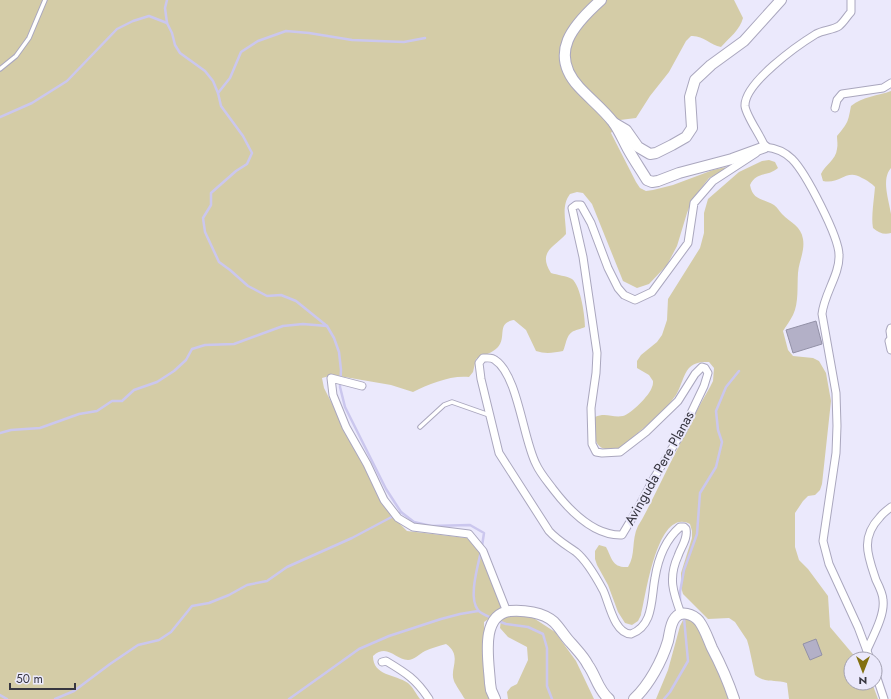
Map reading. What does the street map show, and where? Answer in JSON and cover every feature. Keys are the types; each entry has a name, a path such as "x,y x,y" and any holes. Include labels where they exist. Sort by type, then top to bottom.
{"street":[{"path":"601,0 578,22 566,45 564,55 565,64 578,85 614,123 629,152 648,180 652,182 732,159 765,147 774,148 792,158 799,167 821,206 838,245 839,263 823,305 822,314 836,393 837,426 836,453 823,541 829,564 867,650"},
{"path":"614,123 626,130 638,147 650,154 656,154 686,137 692,128 690,97 695,80 711,65 744,40 781,0"},
{"path":"765,147 748,115 745,106 748,94 759,80 776,63 817,34 839,26 851,12 851,0"},
{"path":"835,108 837,100 842,94 883,88 891,83"},
{"name":"Avinguda Pere Planas","path":"681,614 674,592 672,578 673,568 686,538 686,529 684,527 680,527 671,536 664,547 655,577 650,610 643,628 631,634 624,632 619,628 603,591 591,571 576,553 559,541 549,531 499,453 479,368 480,361 483,358 496,360 502,368 513,387 536,464 544,478 568,508 576,515 602,531 613,535 622,535 682,432 704,386 708,373 705,368 702,368 695,374 678,401 669,411 646,432 620,452 596,452 592,444 591,408 597,353 583,257 572,208 576,205 581,205 591,223 608,268 618,288 624,295 635,300 652,292 688,243 694,203 713,182 736,168 765,147"},
{"path":"891,328 891,338 889,342 891,350"},
{"path":"362,386 331,378 333,395 346,427 367,464 384,500 398,518 413,527 469,534 483,552 507,612"},
{"path":"867,650 880,621 884,600 867,554 867,543 873,525 891,507"},
{"path":"495,699 490,683 488,632 494,621 507,612 525,612 537,614 550,619 555,623 588,664 601,691 609,699"},
{"path":"634,699 646,685 654,672 667,642 672,623 675,617 681,614 692,615 698,621 727,678 734,699"},
{"path":"382,662 386,661 412,677 428,699"}],"lane":[{"path":"0,69 16,56 29,38 45,0"},
{"path":"420,427 444,405 452,402 490,415"}],"shaded area":[{"path":"0,0 734,0 743,18 734,34 721,47 699,37 691,36 686,41 669,72 650,96 636,118 620,120 611,133 636,182 640,188 646,191 673,185 713,170 726,167 721,172 709,178 692,200 677,246 667,265 649,284 637,288 623,281 592,204 583,193 577,192 570,194 565,208 566,234 549,250 546,259 547,266 551,273 570,278 575,283 578,288 583,309 585,327 573,331 570,334 567,338 563,351 543,353 536,351 526,330 514,320 505,324 503,327 501,343 498,347 476,359 473,372 469,377 455,377 433,383 413,392 391,385 333,375 322,378 324,388 354,447 396,520 407,531 467,538 480,552 502,606 493,616 484,622 489,699 464,698 453,676 455,658 454,653 446,644 427,650 410,660 399,658 391,653 383,651 378,652 373,656 374,663 381,671 408,683 420,699 0,699"},
{"path":"891,91 891,168 886,178 886,184 891,214 891,233 884,234 873,228 872,224 874,186 856,175 847,176 829,182 823,181 821,174 835,156 837,136 847,122 851,106 860,100"},
{"path":"769,160 775,162 778,168 774,171 759,176 753,181 750,185 753,194 756,197 777,207 782,214 798,228 803,239 803,252 799,264 795,310 783,331 788,350 793,356 813,358 819,361 826,373 831,401 822,484 820,490 815,495 808,496 795,513 795,547 799,560 808,569 828,596 830,627 850,651 843,651 843,691 875,691 878,699 789,699 787,683 759,678 755,675 747,640 735,622 729,618 708,619 683,594 681,587 681,573 692,538 690,524 679,522 669,528 661,540 650,573 641,615 638,621 632,625 625,623 618,612 608,585 595,559 595,551 599,545 606,547 613,562 619,566 628,567 632,558 638,526 693,417 713,381 714,368 709,362 691,366 685,374 676,395 666,407 644,428 617,449 604,449 597,444 593,432 595,417 602,415 626,415 648,395 653,381 649,375 637,368 637,361 641,355 657,342 662,335 667,320 668,299 700,248 704,233 704,213 708,199 739,172 762,161"},
{"path":"512,615 532,617 555,632 576,661 594,699 508,699 507,692 511,687 517,684 528,660 527,647 508,637 500,628 501,620 506,616"},
{"path":"689,617 695,620 722,678 728,699 656,699 668,670 680,626 683,620"}],"building":[{"path":"816,321 822,344 793,353 786,330"},
{"path":"816,639 822,655 810,660 803,644"}],"waterway":[{"path":"167,0 165,8 167,23 172,33 175,45 180,53 205,71 213,81 221,106 243,136 252,153 247,164 236,171 211,193 211,205 203,218 205,232 219,262 248,286 267,296 281,295 296,301 327,326 334,338 339,352 341,370 340,387 345,407 386,489 401,512 414,522 431,526 470,525 484,533 482,546"},
{"path":"0,117 32,103 67,81 117,29 133,21 149,16 167,23"},
{"path":"218,93 230,78 241,52 258,41 286,31 352,40 404,42 425,38"},
{"path":"0,433 11,430 40,428 79,414 97,411 112,401 122,401 134,390 157,382 174,371 186,360 192,349 205,345 234,344 283,326 303,324 327,326"},
{"path":"680,601 684,570 697,534 700,493 716,467 722,442 718,430 716,411 726,387 739,371"},
{"path":"55,699 74,691 138,645 159,640 171,632 192,606 209,603 229,595 247,585 267,581 287,567 352,538 401,512"},
{"path":"481,551 474,590 475,605 484,615 492,618"},
{"path":"289,699 359,649 389,636 441,619 478,611"},
{"path":"664,699 670,692 688,661 684,618"},
{"path":"498,621 506,624 528,627 543,634 547,648 547,686 552,699"},
{"path":"0,695 7,699"}]}
